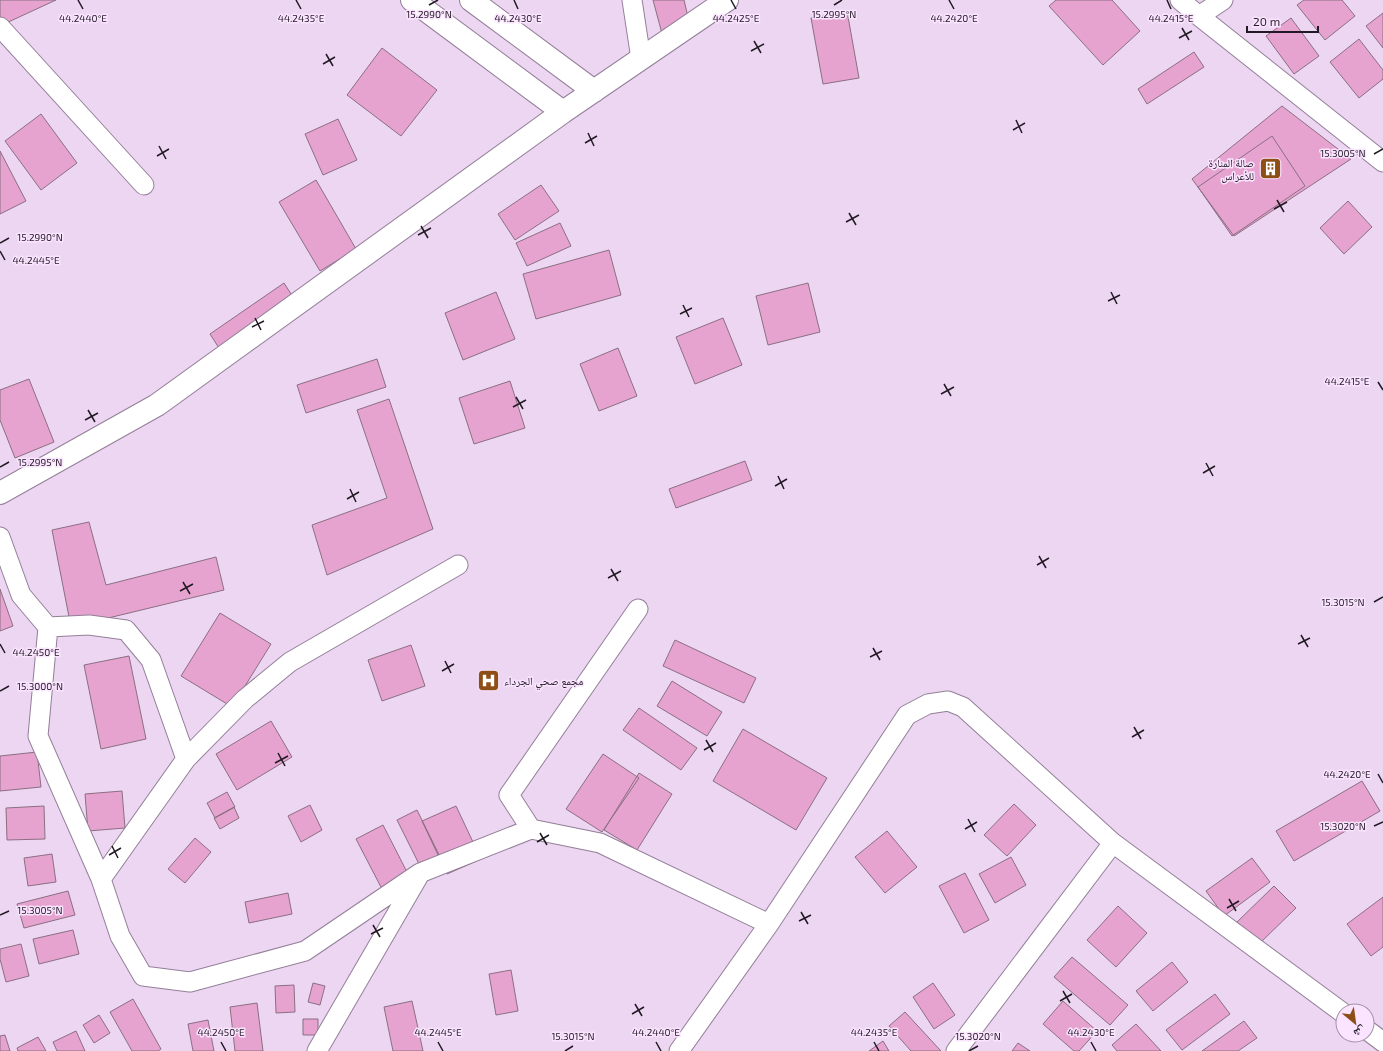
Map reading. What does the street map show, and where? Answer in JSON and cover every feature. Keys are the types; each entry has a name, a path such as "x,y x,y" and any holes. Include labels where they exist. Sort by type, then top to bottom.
{"street":[{"path":"412,0 563,112"},
{"path":"471,0 594,91"},
{"path":"632,0 641,59"},
{"path":"0,493 157,405 563,112 727,0"},
{"path":"1180,0 1383,162"},
{"path":"1199,16 1223,0"},
{"path":"0,28 144,185"},
{"path":"0,537 21,595 48,627 38,736 101,879 120,936 143,976 190,982 305,951 420,873 531,829 600,843 768,924"},
{"path":"101,879 186,759 245,699 290,662 458,565"},
{"path":"531,829 508,795 638,609"},
{"path":"48,627 88,625 126,630 151,660 186,759"},
{"path":"679,1051 768,924 907,715 928,704 948,701 963,707 1113,843 1335,1006"},
{"path":"956,1051 1113,843"},
{"path":"317,1051 420,873"}],"building":[{"path":"0,0 56,0 4,24 0,16"},
{"path":"653,0 684,0 692,34 664,41"},
{"path":"1056,0 1112,0 1140,31 1103,65 1049,6"},
{"path":"1304,0 1342,0 1355,16 1325,40 1297,5"},
{"path":"847,11 859,78 823,84 811,18"},
{"path":"1383,13 1383,48 1366,26"},
{"path":"1291,18 1319,56 1294,74 1266,36"},
{"path":"1359,39 1383,70 1383,79 1359,98 1330,62"},
{"path":"382,48 437,90 401,136 347,95"},
{"path":"1194,52 1204,67 1147,104 1138,89"},
{"name":"صالة المنارة للأعراس","path":"1282,106 1351,159 1234,236 1192,179"},
{"path":"41,114 77,163 41,190 5,141"},
{"path":"338,119 357,160 323,175 305,134"},
{"path":"1272,136 1305,186 1232,236 1198,187"},
{"path":"0,151 26,201 0,214"},
{"path":"316,180 356,249 320,271 279,202"},
{"path":"541,185 559,211 515,240 498,214"},
{"path":"1348,201 1372,227 1344,254 1320,228"},
{"path":"560,223 571,246 527,266 516,243"},
{"path":"609,250 621,295 536,319 523,274"},
{"path":"284,283 293,297 219,348 210,334"},
{"path":"808,283 820,332 768,345 756,296"},
{"path":"496,292 515,339 463,360 445,313"},
{"path":"723,318 742,365 695,384 676,337"},
{"path":"618,348 637,396 599,411 580,364"},
{"path":"377,359 386,387 306,413 297,385"},
{"path":"29,379 54,442 15,458 0,420 0,390"},
{"path":"510,381 525,428 474,444 459,398"},
{"path":"389,399 433,529 327,575 312,525 387,498 357,410"},
{"path":"745,461 752,480 676,508 669,489"},
{"path":"89,522 106,585 216,557 224,590 71,627 52,530"},
{"path":"0,589 13,626 0,631"},
{"path":"220,613 271,644 232,707 181,676"},
{"path":"675,640 756,678 744,703 663,666"},
{"path":"411,645 425,686 382,701 368,660"},
{"path":"129,656 146,739 101,749 84,665"},
{"path":"672,681 722,712 707,736 657,706"},
{"path":"639,708 697,748 681,770 623,730"},
{"path":"271,721 292,757 237,790 216,754"},
{"path":"743,729 827,778 796,830 713,781"},
{"path":"37,752 41,787 0,791 0,756"},
{"path":"603,754 639,778 602,832 566,809"},
{"path":"639,773 672,794 637,850 604,830"},
{"path":"1362,781 1380,811 1294,861 1276,831"},
{"path":"122,791 125,828 88,831 85,794"},
{"path":"227,792 235,807 215,818 207,803"},
{"path":"1014,804 1036,825 1007,856 984,835"},
{"path":"310,805 322,830 301,842 288,816"},
{"path":"44,806 45,839 7,840 6,808"},
{"path":"456,806 481,859 447,874 422,821"},
{"path":"234,807 239,818 220,829 214,818"},
{"path":"417,810 444,865 424,874 397,820"},
{"path":"383,825 409,876 382,889 356,839"},
{"path":"887,831 917,867 885,893 855,857"},
{"path":"195,838 211,852 185,883 168,869"},
{"path":"52,854 56,882 28,886 24,858"},
{"path":"1011,857 1026,885 995,903 979,874"},
{"path":"1252,858 1270,882 1224,916 1206,891"},
{"path":"965,873 989,920 964,933 939,886"},
{"path":"1274,886 1296,908 1258,945 1236,923"},
{"path":"68,891 75,915 24,928 17,904"},
{"path":"288,893 292,914 249,923 245,902"},
{"path":"1383,897 1383,947 1371,956 1347,924"},
{"path":"1118,906 1147,933 1116,967 1087,940"},
{"path":"73,930 79,954 39,964 33,939"},
{"path":"21,944 29,976 6,982 0,959 0,949"},
{"path":"1072,957 1128,1005 1110,1025 1054,977"},
{"path":"1172,962 1188,982 1153,1011 1136,991"},
{"path":"511,970 518,1011 496,1015 489,974"},
{"path":"313,983 325,986 320,1005 308,1002"},
{"path":"933,983 955,1015 934,1029 913,997"},
{"path":"294,985 295,1012 276,1013 275,986"},
{"path":"1215,994 1230,1014 1182,1050 1166,1030"},
{"path":"133,999 161,1049 158,1051 132,1051 110,1012"},
{"path":"412,1001 423,1051 393,1051 384,1007"},
{"path":"1063,1001 1097,1031 1079,1051 1074,1051 1043,1024"},
{"path":"257,1003 263,1051 235,1051 230,1007"},
{"path":"905,1012 941,1051 911,1051 889,1026"},
{"path":"99,1015 110,1033 94,1043 83,1025"},
{"path":"303,1019 318,1019 318,1035 303,1035"},
{"path":"208,1020 214,1051 193,1051 188,1024"},
{"path":"1244,1021 1257,1038 1238,1051 1202,1051"},
{"path":"1136,1024 1161,1051 1117,1051 1112,1045"},
{"path":"76,1031 85,1051 57,1051 53,1042"},
{"path":"5,1035 10,1051 0,1051 0,1036"},
{"path":"38,1037 46,1051 18,1051 17,1048"},
{"path":"883,1041 889,1051 869,1051"},
{"path":"1018,1043 1030,1051 1012,1051"}],"place":[{"name":"صالة المنارة للأعراس","path":"1270,169"},
{"name":"مجمع صحي الجرداء","path":"489,681"}]}
